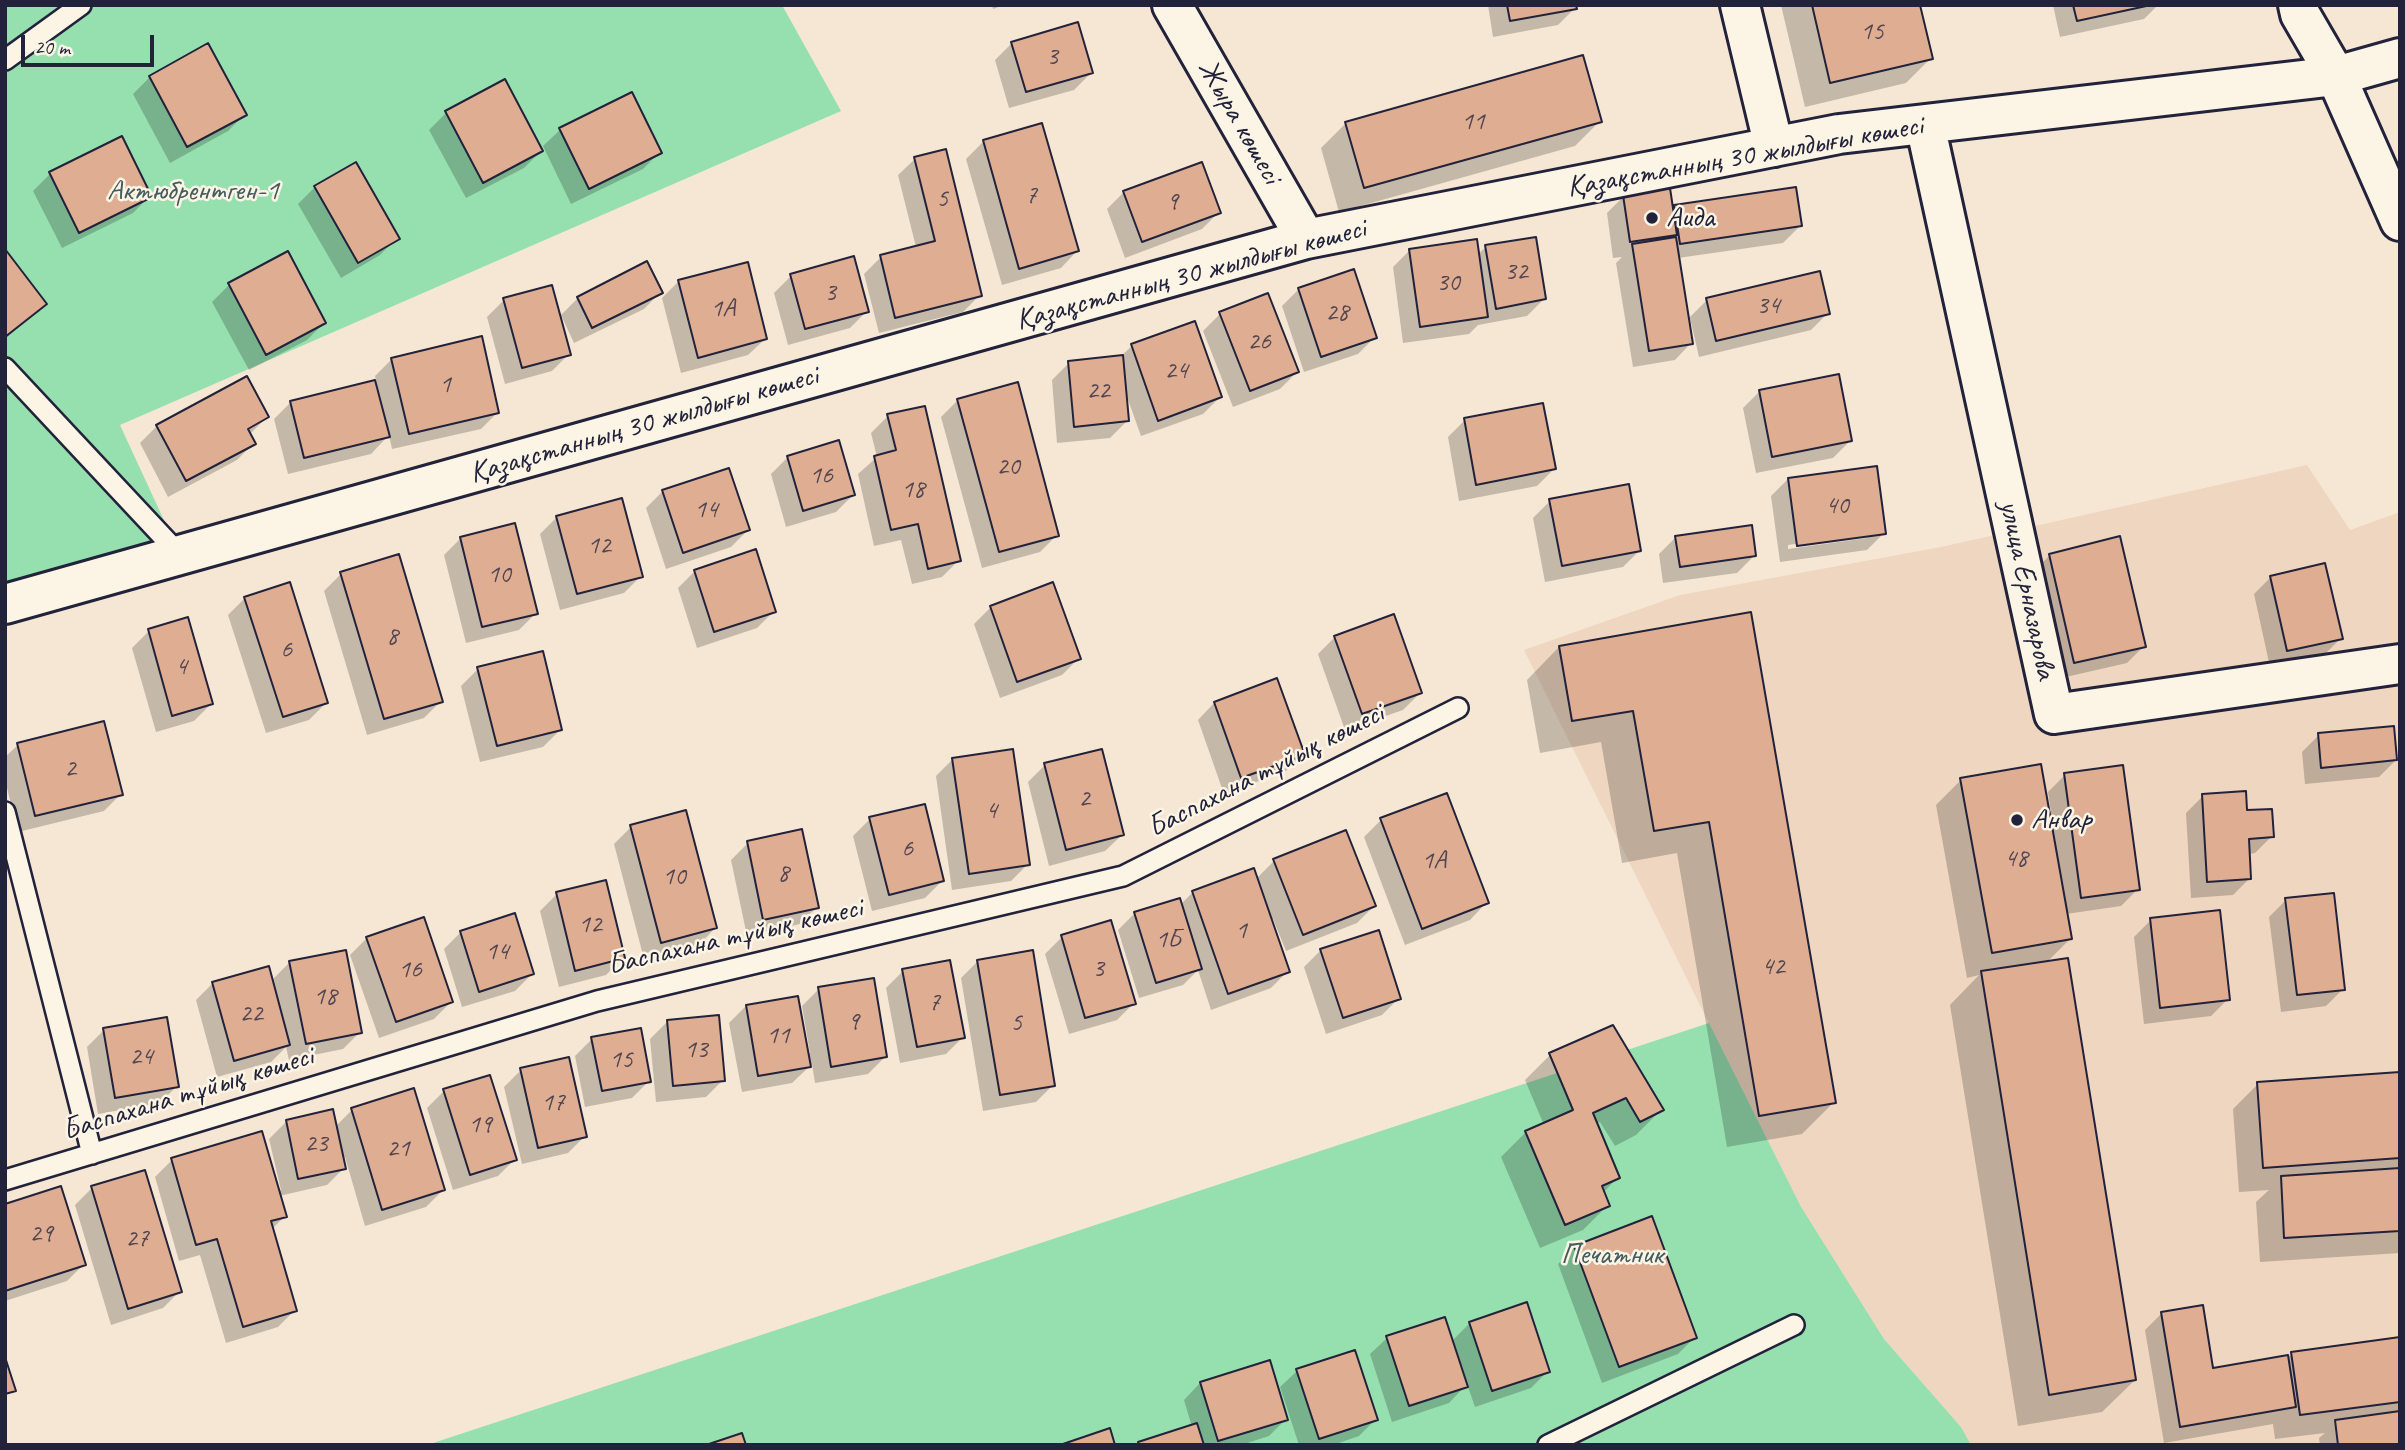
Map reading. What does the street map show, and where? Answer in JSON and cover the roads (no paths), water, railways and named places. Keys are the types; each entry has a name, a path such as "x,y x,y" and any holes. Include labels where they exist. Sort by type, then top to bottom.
{"street":[{"name":"Жыра көшесі","path":"1172,5 1306,239"},
{"path":"1740,5 1773,147"},
{"path":"2298,5 2300,14 2336,76 2400,221"},
{"name":"Қазақстанның 30 жылдығы көшесі","path":"5,604 1306,239 1839,134 2336,76 2400,58"},
{"name":"улица Ерназарова","path":"1926,124 2054,714 2400,664"}],"lane":[{"path":"5,60 81,5"},
{"path":"5,368 180,555"},
{"name":"Баспахана тұйық көшесі","path":"5,1180 597,1001 1123,876 1458,708"},
{"path":"5,812 92,1154"},
{"path":"1548,1445 1794,1325"}],"place":[{"name":"Аида","path":"1652,218"},
{"name":"Анвар","path":"2017,820"}],"park label":[{"name":"Актюбрентген-1","path":"193,191"},
{"name":"Печатник","path":"1612,1255"}]}
